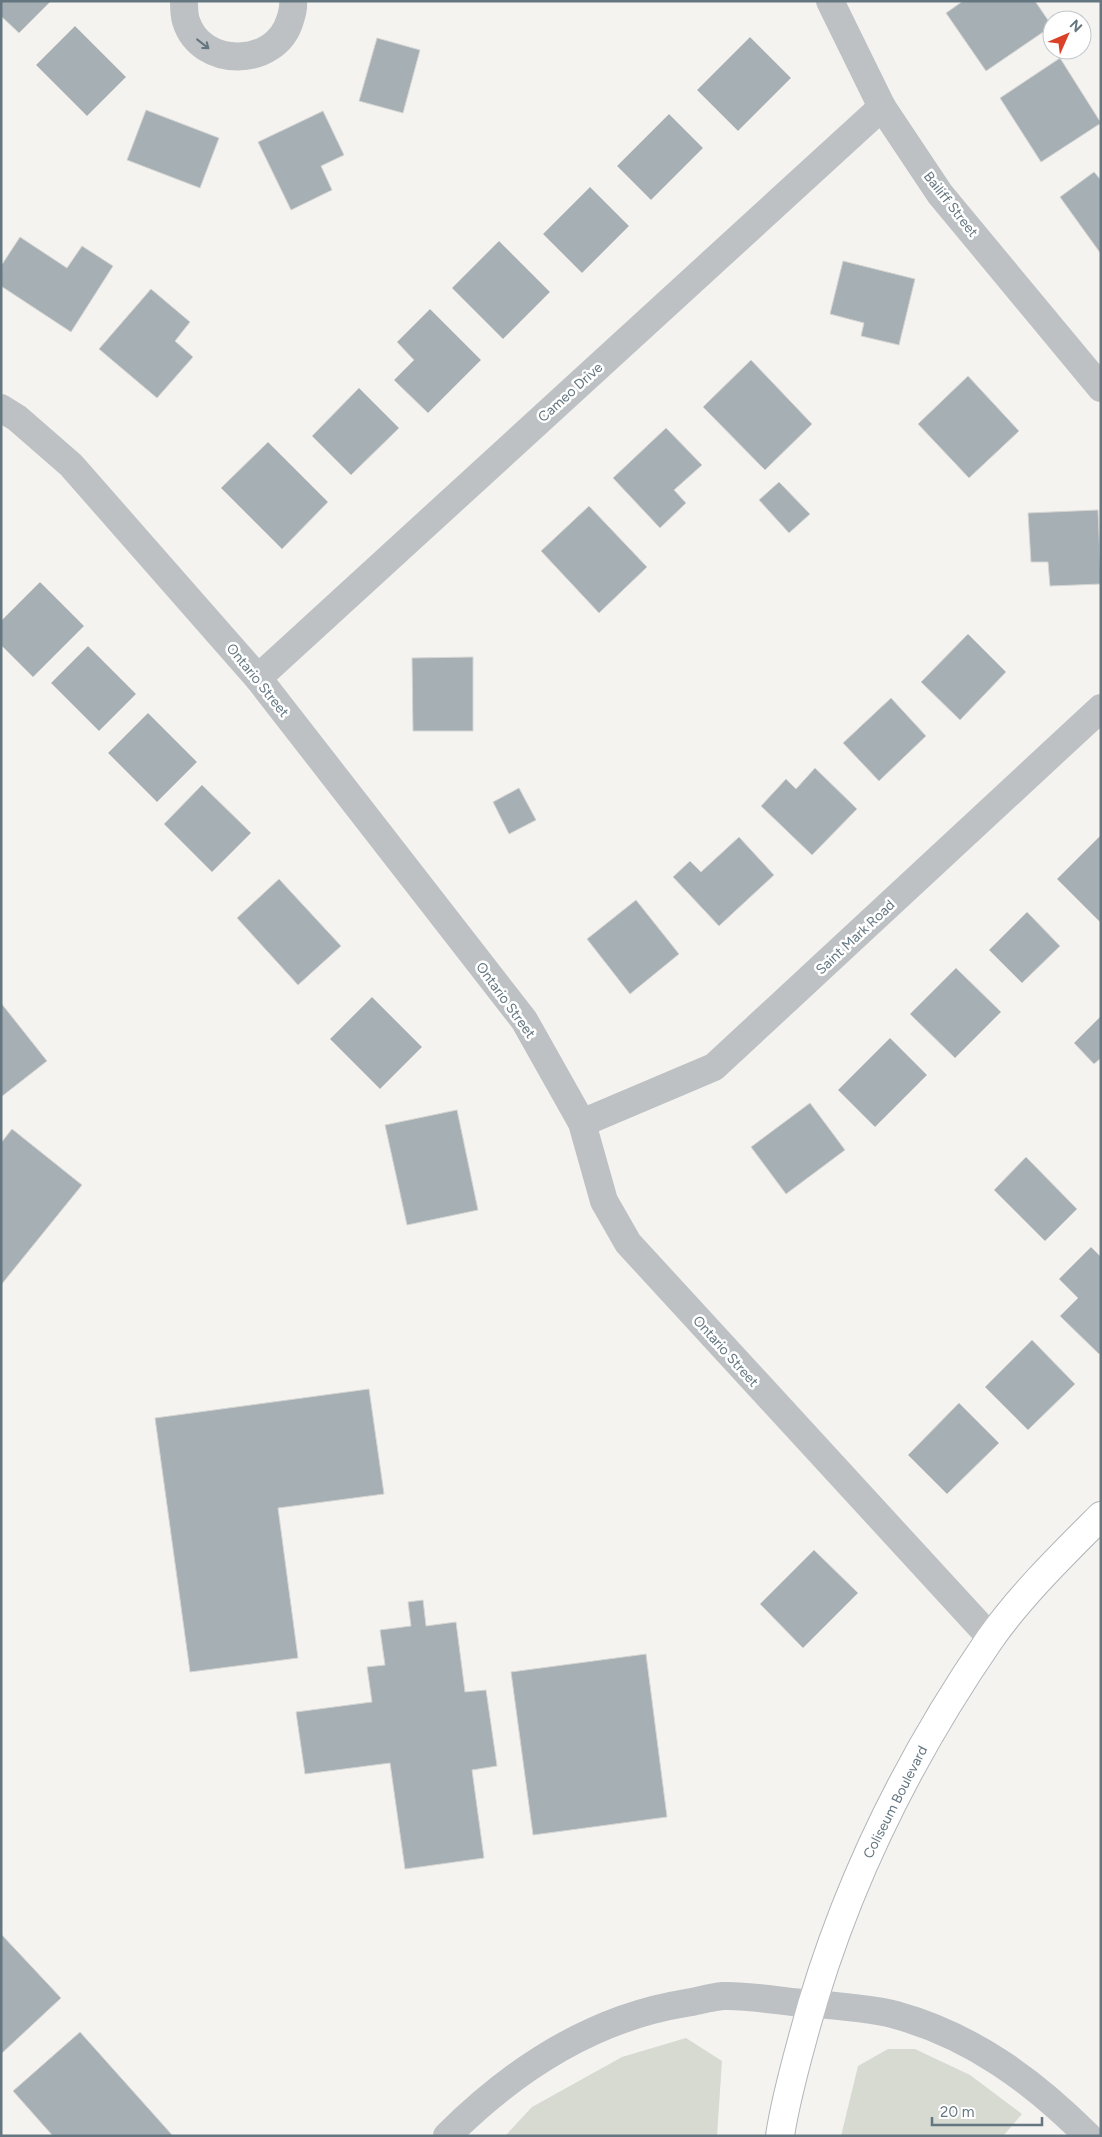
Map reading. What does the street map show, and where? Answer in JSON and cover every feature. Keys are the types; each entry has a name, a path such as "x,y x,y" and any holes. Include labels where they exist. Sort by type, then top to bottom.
{"main road":[{"name":"Coliseum Boulevard","path":"780,2136 784,2107 812,2004 841,1915 877,1832 925,1741 991,1638 1056,1560 1101,1516"}],"street":[{"path":"184,1 186,21 197,40 216,53 238,58 258,54 276,44 288,27 294,7 293,1"},
{"name":"Bailiff Street","path":"830,1 882,107 940,194 1101,388"},
{"name":"Cameo Drive","path":"258,678 882,107"},
{"name":"Ontario Street","path":"1,408 17,418 71,465 258,678 524,1020 582,1124 604,1201 628,1243 991,1638"},
{"name":"Saint Mark Road","path":"582,1124 714,1067 1101,708"},
{"path":"447,2136 507,2081 548,2053 607,2023 655,2008 723,1996 895,2014 960,2039 1009,2067 1053,2101 1088,2136"}],"shaded area":[{"path":"686,2038 722,2061 717,2136 505,2136 532,2107 622,2057"},
{"path":"888,2049 915,2049 970,2075 1022,2114 1003,2136 841,2136 858,2066"}],"building":[{"path":"1,1 51,1 19,33 1,16"},
{"path":"963,1 1035,1 1042,11 1042,33 986,71 946,13"},
{"path":"75,26 126,77 87,116 36,65"},
{"path":"750,37 791,78 738,131 697,90"},
{"path":"377,38 420,50 403,113 359,101"},
{"path":"1057,60 1061,60 1101,123 1041,162 1000,98"},
{"path":"146,110 219,138 200,188 127,160"},
{"path":"323,111 344,155 321,166 332,190 291,210 258,142"},
{"path":"669,114 703,148 651,200 617,166"},
{"path":"1094,172 1101,180 1101,254 1060,197"},
{"path":"590,187 629,226 582,273 543,234"},
{"path":"20,237 67,268 82,246 113,266 71,332 1,286 1,266"},
{"path":"499,241 550,292 503,339 452,288"},
{"path":"843,261 915,279 899,345 861,336 864,323 830,314"},
{"path":"151,289 190,322 175,341 193,357 157,398 99,349"},
{"path":"430,309 481,360 428,413 394,380 414,360 397,342"},
{"path":"751,360 812,424 765,470 703,407"},
{"path":"968,376 1019,431 969,478 918,424"},
{"path":"359,388 399,428 351,475 312,436"},
{"path":"666,428 702,465 674,490 686,503 660,528 613,478"},
{"path":"268,442 328,502 282,549 221,488"},
{"path":"779,482 810,514 789,533 759,500"},
{"path":"589,506 647,567 599,613 541,551"},
{"path":"1098,510 1101,584 1050,586 1048,562 1031,562 1028,513"},
{"path":"40,582 84,626 33,677 1,645 1,621"},
{"path":"968,634 1006,672 960,720 921,682"},
{"path":"88,646 136,694 99,731 51,683"},
{"path":"473,657 473,731 413,731 412,658"},
{"path":"891,698 926,736 879,781 843,743"},
{"path":"148,713 197,762 157,802 108,753"},
{"path":"815,768 857,809 812,855 761,806 786,779 796,789"},
{"path":"202,785 251,833 212,872 164,824"},
{"path":"519,788 536,820 509,834 493,802"},
{"path":"1101,835 1101,923 1057,879"},
{"path":"739,837 774,875 719,926 673,877 690,861 701,872"},
{"path":"279,879 341,946 298,985 237,918"},
{"path":"636,900 679,954 630,994 587,939"},
{"path":"1027,912 1060,946 1022,983 989,950"},
{"path":"956,968 1001,1012 955,1058 910,1014"},
{"path":"372,997 422,1047 380,1089 330,1039"},
{"path":"1,1003 47,1061 1,1097"},
{"path":"1101,1016 1101,1058 1094,1064 1074,1043"},
{"path":"890,1038 927,1075 875,1127 838,1090"},
{"path":"810,1103 845,1150 786,1194 751,1147"},
{"path":"457,1110 478,1210 407,1225 385,1125"},
{"path":"12,1129 82,1185 1,1285 1,1143"},
{"path":"1026,1157 1077,1209 1045,1241 994,1190"},
{"path":"1091,1247 1101,1257 1101,1352 1099,1354 1060,1316 1078,1298 1059,1279"},
{"path":"1032,1340 1075,1384 1028,1430 985,1387"},
{"path":"369,1389 384,1494 278,1508 298,1658 190,1672 155,1418"},
{"path":"959,1403 999,1443 947,1494 908,1455"},
{"path":"814,1550 858,1593 803,1648 760,1604"},
{"path":"423,1600 426,1626 456,1622 465,1692 486,1690 497,1766 472,1770 484,1858 405,1869 390,1763 305,1774 296,1712 372,1702 367,1667 385,1665 380,1630 411,1626 408,1602"},
{"path":"646,1654 667,1817 533,1835 511,1672"},
{"path":"1,1934 61,1998 1,2054"},
{"path":"80,2032 173,2136 53,2136 13,2091"}]}
